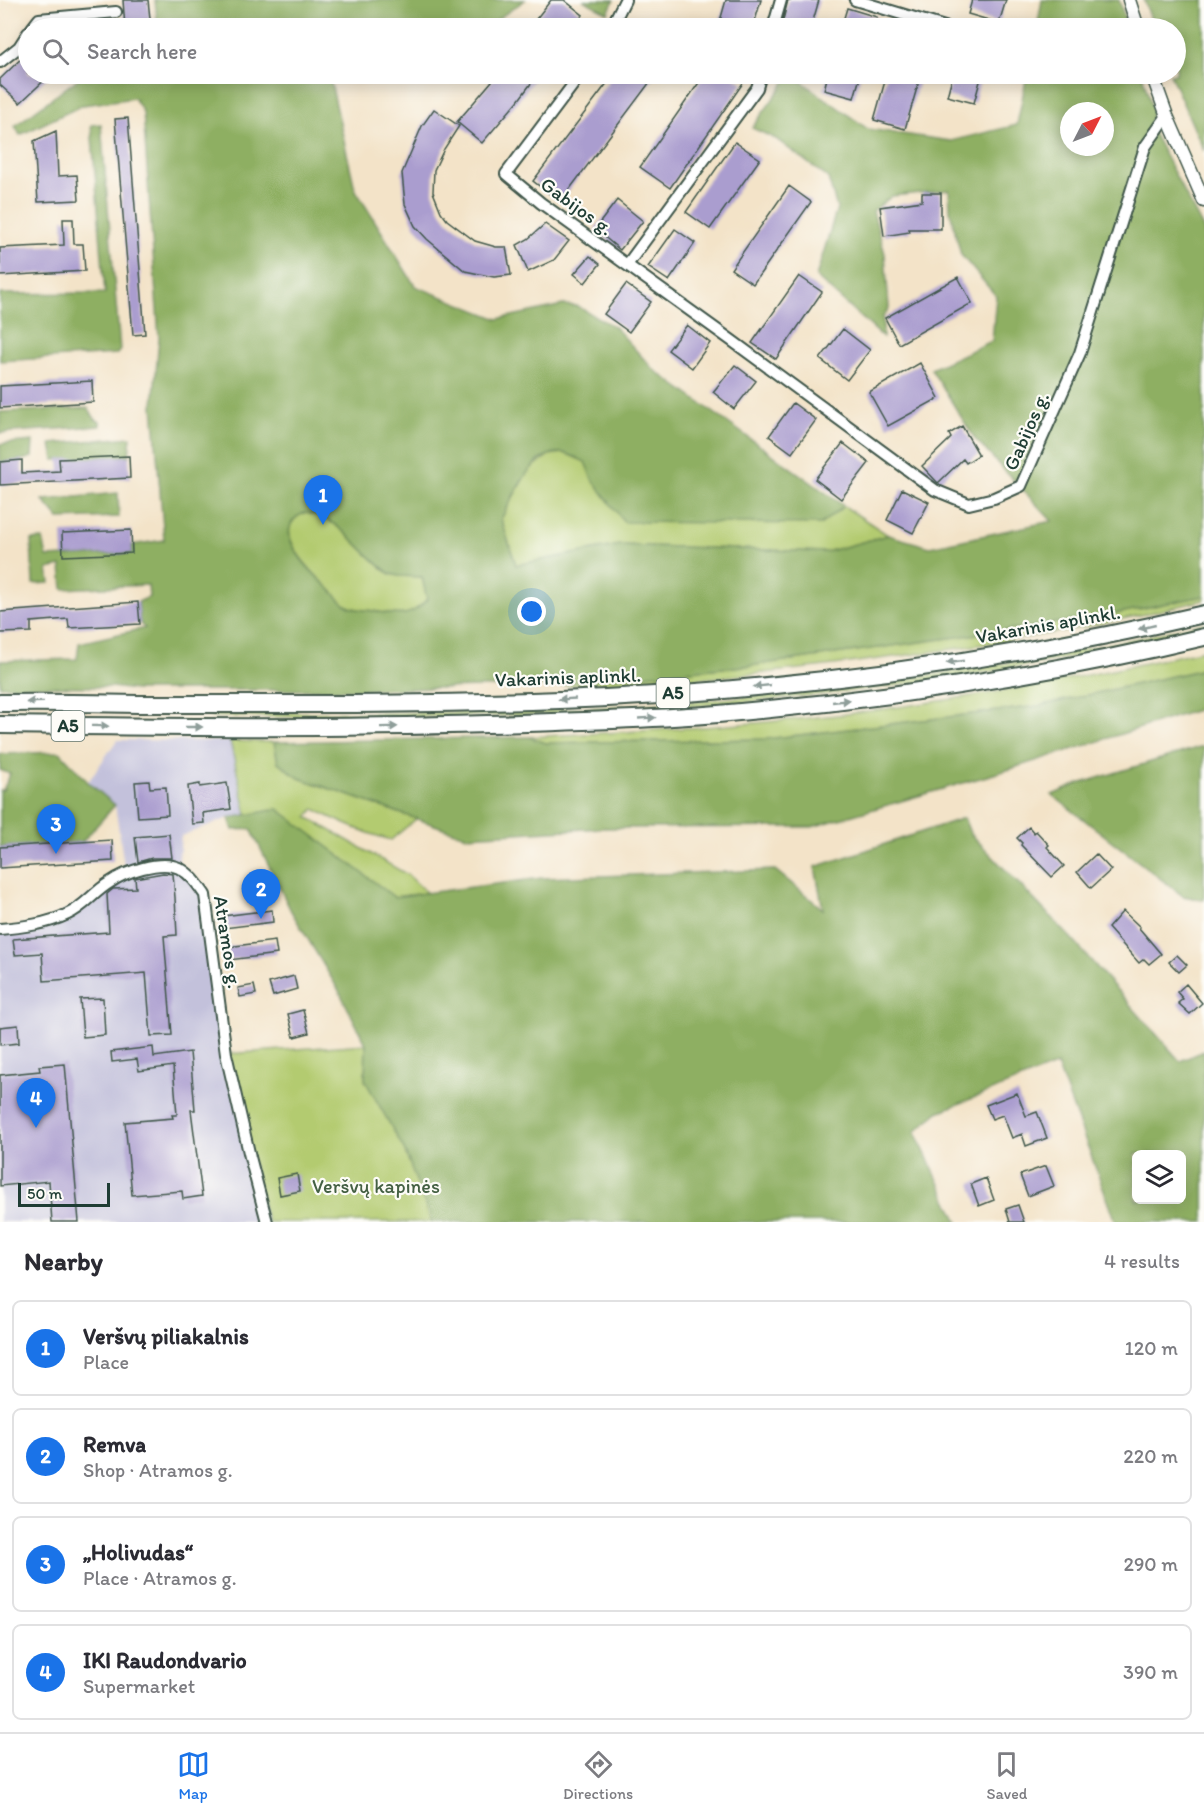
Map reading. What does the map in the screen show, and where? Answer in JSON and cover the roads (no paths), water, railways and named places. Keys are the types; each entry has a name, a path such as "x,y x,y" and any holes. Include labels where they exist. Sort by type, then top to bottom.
{"highway":[{"name":"Vakarinis aplinkl.","path":"0,703 348,704 560,700 706,692 851,676 994,656 1136,630 1204,614"},
{"name":"A5","path":"0,725 353,728 568,722 717,714 864,698 1010,676 1204,638"}],"street":[{"path":"616,18 625,0"},
{"path":"776,18 781,0"},
{"path":"855,0 915,18"},
{"path":"1129,0 1134,18"},
{"path":"50,18 116,12"},
{"path":"0,62 18,47"},
{"name":"Gabijos g.","path":"574,84 506,174 541,203 934,490 969,504 994,498 1021,486 1080,353 1145,147 1150,137 1167,117"},
{"path":"627,265 758,84"},
{"path":"1155,84 1167,117 1204,201"},
{"name":"Atramos g.","path":"0,928 20,927 69,914 107,884 126,872 134,870 178,867 196,882 205,895 226,1054 267,1222"}],"place":[{"name":"Veršvų piliakalnis","path":"323,525"},
{"name":"„Holivudas“","path":"56,854"},
{"name":"Remva","path":"261,919"},
{"name":"IKI Raudondvario","path":"36,1128"}],"park label":[{"name":"Veršvų kapinės","path":"376,1186"}]}
